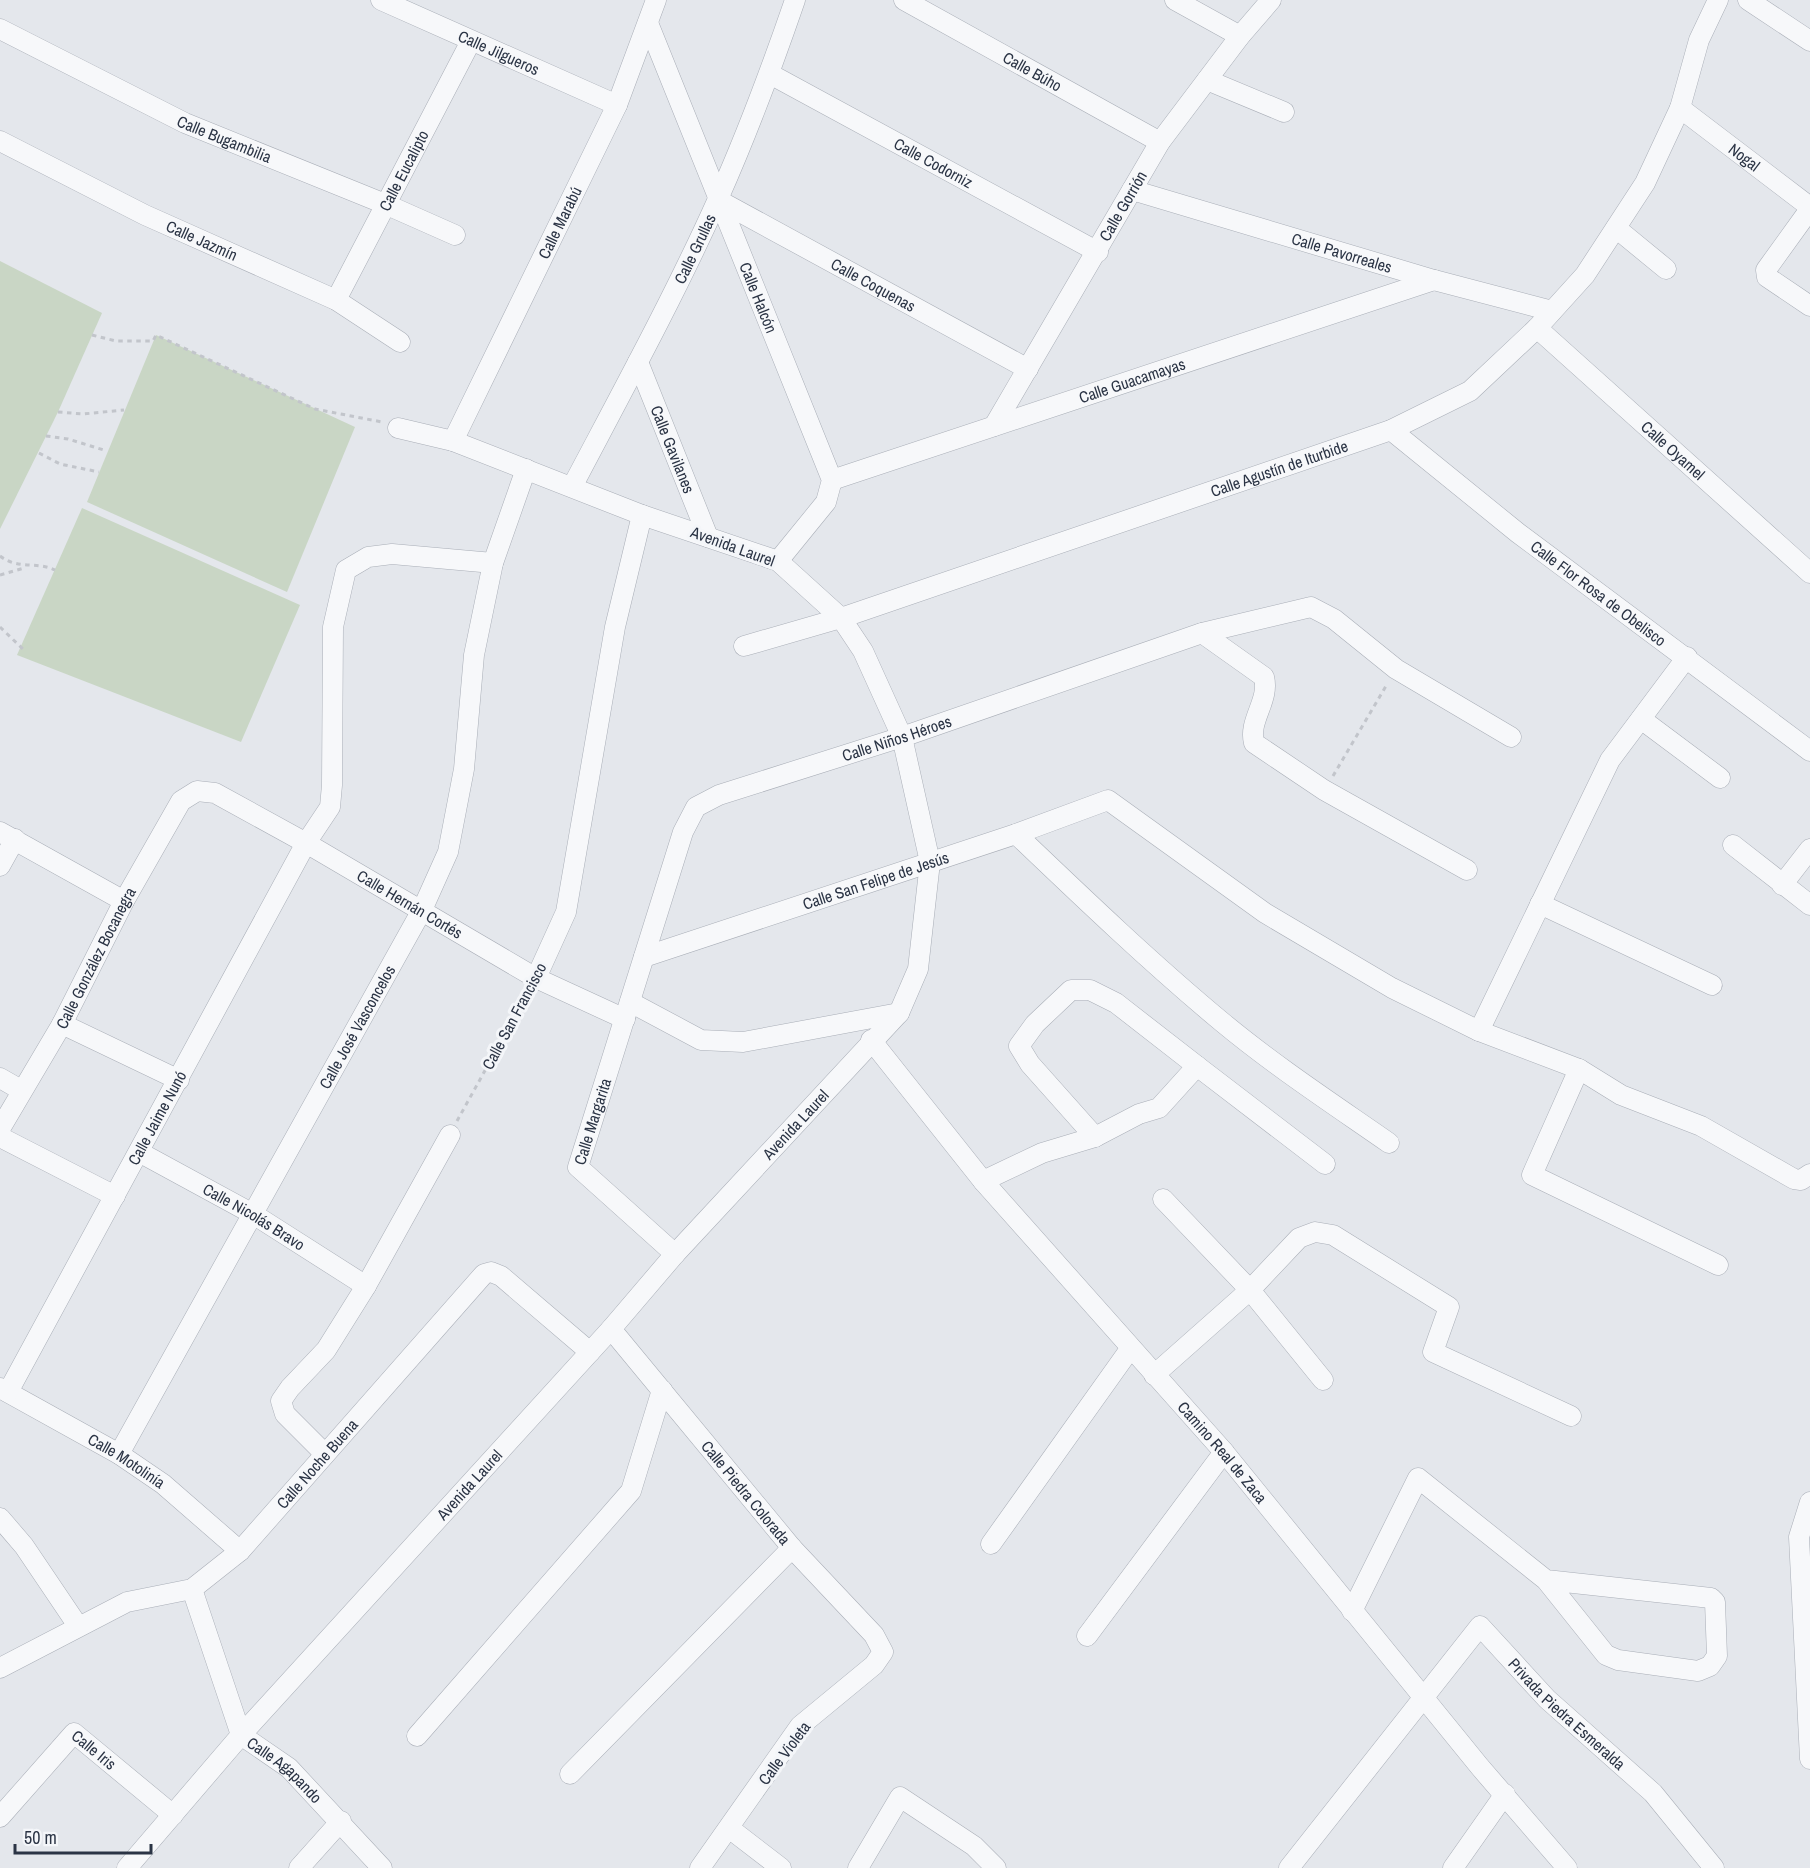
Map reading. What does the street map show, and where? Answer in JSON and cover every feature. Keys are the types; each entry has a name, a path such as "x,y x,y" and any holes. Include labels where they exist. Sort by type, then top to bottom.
{"street":[{"name":"Calle Jilgueros","path":"381,0 617,105"},
{"name":"Calle Marabú","path":"453,441 617,105 656,0"},
{"name":"Calle Grullas","path":"572,487 638,362 718,200 770,74 795,0"},
{"name":"Calle Búho","path":"904,0 1160,142"},
{"path":"1175,0 1240,36"},
{"name":"Calle Gorrión","path":"994,426 1098,252 1160,142 1240,36 1271,0"},
{"name":"Calle Agustín de Iturbide","path":"744,646 841,618 1390,430 1470,391 1537,328 1585,275 1617,228 1645,183 1680,108 1698,40 1718,0"},
{"path":"1748,0 1810,41"},
{"name":"Calle Halcón","path":"648,23 832,480"},
{"name":"Calle Bugambilia","path":"0,29 185,123 385,204 455,235"},
{"name":"Calle Eucalipto","path":"336,300 471,41"},
{"name":"Calle Codorniz","path":"770,74 1098,252"},
{"path":"1207,80 1284,112"},
{"name":"Nogal","path":"1680,108 1810,208"},
{"name":"Calle Jazmín","path":"0,141 145,215 336,300 400,342"},
{"name":"Calle Pavorreales","path":"1132,190 1434,280 1552,311"},
{"name":"Calle Coquenas","path":"718,200 1028,369"},
{"path":"1810,208 1766,270 1767,278 1810,306"},
{"path":"1617,228 1666,269"},
{"name":"Calle Guacamayas","path":"832,480 1434,280"},
{"name":"Calle Oyamel","path":"1537,328 1810,573"},
{"name":"Calle Gavilanes","path":"638,362 708,537"},
{"name":"Avenida Laurel","path":"127,1868 241,1735 611,1329 675,1254 871,1040 899,1013 918,969 930,862 902,737 863,651 841,618 778,561 642,515 453,441 398,428"},
{"name":"Calle Flor Rosa de Obelisco","path":"1390,430 1518,533 1810,751"},
{"name":"Calle José Vasconcelos","path":"118,1454 422,910 448,852 464,769 474,655 494,563 526,469"},
{"path":"778,561 826,502 832,480"},
{"name":"Calle San Francisco","path":"537,978 566,912 615,627 642,515"},
{"path":"306,843 330,807 333,627 346,570 369,557 392,554 494,563"},
{"name":"Calle Niños Héroes","path":"627,1011 683,832 696,807 719,795 902,737 1202,633 1311,607 1334,618 1396,669"},
{"path":"1202,633 1264,677 1267,689 1251,732 1254,743 1324,790 1467,870"},
{"path":"1687,657 1610,760 1479,1031 1579,1069 1621,1095 1701,1126 1794,1179 1801,1180 1810,1174"},
{"path":"1396,669 1511,737"},
{"path":"1641,719 1720,778"},
{"name":"Calle Hernán Cortés","path":"196,791 215,794 306,843 537,978 701,1040 733,1042 899,1013"},
{"name":"Calle González Bocanegra","path":"0,1129 62,1024 124,901 181,801 196,791"},
{"name":"Calle San Felipe de Jesús","path":"644,957 1016,834 1108,800 1265,913 1392,988 1479,1031"},
{"path":"1016,834 1141,952 1222,1023 1389,1143"},
{"path":"0,866 8,835 124,901"},
{"name":"Calle Jaime Nunó","path":"4,1390 115,1196 306,843"},
{"path":"1733,846 1810,905"},
{"path":"1782,885 1810,849"},
{"path":"1540,904 1712,985"},
{"path":"1095,1137 1030,1064 1019,1046 1035,1024 1071,990 1090,990 1116,1003 1325,1164"},
{"name":"Calle Margarita","path":"627,1011 578,1167 675,1254"},
{"path":"62,1024 179,1080"},
{"name":"Camino Real de Zaca","path":"871,1040 983,1181 1224,1452 1352,1611 1567,1868"},
{"path":"983,1181 1042,1153 1095,1137 1139,1114 1159,1108 1197,1066"},
{"path":"1579,1069 1532,1175 1718,1265"},
{"path":"0,1078 21,1090"},
{"path":"325,1454 285,1414 281,1401 290,1388 326,1350 366,1286 450,1135"},
{"path":"0,1137 115,1196"},
{"name":"Calle Nicolás Bravo","path":"139,1152 253,1215 366,1286"},
{"path":"1163,1199 1250,1290 1323,1380"},
{"path":"1154,1375 1250,1290 1299,1238 1315,1232 1333,1235 1449,1307 1433,1352 1571,1416"},
{"name":"Calle Noche Buena","path":"0,1668 127,1602 192,1589 240,1551 484,1274 491,1272 501,1276 590,1352"},
{"name":"Calle Piedra Colorada","path":"611,1329 792,1548 874,1635 883,1652"},
{"path":"991,1544 1130,1349"},
{"name":"Calle Motolinía","path":"4,1390 118,1454 163,1484 240,1551"},
{"path":"417,1736 631,1491 662,1390"},
{"path":"1087,1636 1224,1452"},
{"path":"1352,1611 1418,1478 1546,1580 1606,1655 1618,1660 1698,1671 1710,1666 1717,1656 1715,1602 1711,1598 1546,1580"},
{"path":"1810,1502 1799,1537 1810,1759"},
{"path":"0,1518 24,1546 78,1626"},
{"path":"570,1774 792,1548"},
{"name":"Calle Agapando","path":"192,1589 241,1735 289,1768 382,1868"},
{"name":"Privada Piedra Esmeralda","path":"1424,1697 1480,1626 1547,1699 1653,1793 1714,1868"},
{"name":"Calle Violeta","path":"700,1868 800,1726 874,1665 883,1652"},
{"path":"1289,1868 1424,1697"},
{"name":"Calle Iris","path":"0,1817 74,1733 173,1815"},
{"path":"1453,1868 1505,1794"},
{"path":"858,1868 900,1797 974,1846 996,1868"},
{"path":"299,1868 340,1821"},
{"path":"729,1828 781,1868"}],"path":[{"path":"92,335 136,343 153,341 156,335 315,409 358,419 377,419 398,428"},
{"path":"58,412 82,414 124,410"},
{"path":"46,436 68,439 107,451"},
{"path":"39,453 60,464 99,472"},
{"path":"0,556 24,567"},
{"path":"0,575 24,567 44,566 55,570"},
{"path":"0,627 25,651"},
{"path":"1324,790 1364,728 1396,669"},
{"name":"Calle San Francisco","path":"450,1135 537,978"}],"green space":[{"path":"0,261 102,313 58,412 0,529"},
{"path":"156,335 355,427 287,592 87,502"},
{"path":"82,508 300,605 241,742 17,655"}]}
